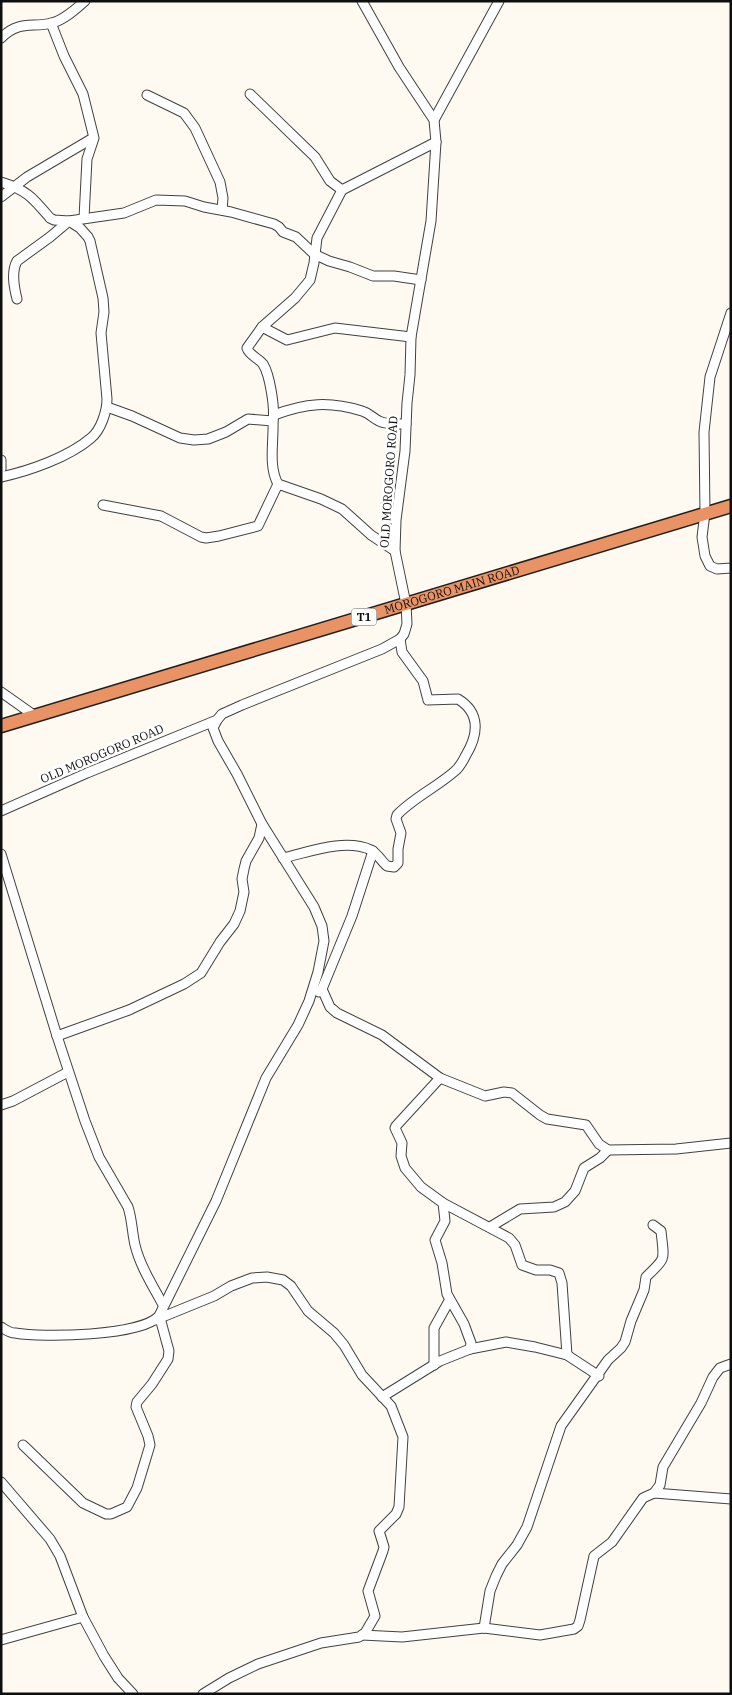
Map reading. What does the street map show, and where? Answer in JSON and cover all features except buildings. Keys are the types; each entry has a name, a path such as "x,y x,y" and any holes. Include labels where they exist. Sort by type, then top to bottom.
{"highway":[{"name":"MOROGORO MAIN ROAD","path":"1,726 731,506"}],"street":[{"path":"1,38 11,29 18,26 51,23 72,12 85,1"},
{"name":"OLD MOROGORO ROAD","path":"1,811 87,773 217,720 222,714 242,705 382,649 400,639 404,634 407,624 406,604 394,551 396,520 405,450 411,337 431,221 436,142 434,120 399,67 362,1"},
{"path":"434,120 499,1"},
{"path":"51,23 82,94 94,138 87,159 84,218"},
{"path":"250,94 315,157 330,180 342,190"},
{"path":"147,95 184,113 195,128 220,182 223,198 222,210"},
{"path":"1,197 27,177 94,138"},
{"path":"394,551 370,535 342,509 321,499 278,484 274,475 273,465 274,401 264,366 247,350 262,327 307,285 312,272 317,238 342,190 436,142"},
{"path":"1,182 15,186 30,196 54,220 69,221 108,216 156,200 185,201 278,225 283,232 302,241 314,254 373,276 394,276 421,280"},
{"path":"17,299 14,265 69,221"},
{"path":"1,477 22,473 80,446 92,438 97,431 107,407 101,342 101,325 104,312 102,286 88,237 69,221"},
{"path":"731,313 707,391 704,432 705,513 702,537 707,562 710,566 717,569 731,568"},
{"path":"262,327 287,340 335,328 411,337"},
{"path":"107,407 180,438 194,440 208,439 226,432 248,419 274,418 290,409 318,404 340,405 363,411 379,421 406,424"},
{"path":"1,460 1,469"},
{"path":"103,505 161,516 201,537 213,537 258,526 278,484"},
{"path":"283,858 344,846 362,847 373,851 387,866 392,868 396,866 398,863 401,833 396,819 397,815 459,767 471,746 476,727 475,718 470,710 458,699 428,700 423,681 402,652 400,639"},
{"path":"1,692 35,716"},
{"path":"157,1319 216,1201 266,1078 298,1025 309,1000 322,957 324,941 319,918 314,907 262,824 218,741 213,728 217,720"},
{"path":"56,1036 129,1010 201,974 220,942 234,924 240,911 244,892 242,879 246,861 259,838 262,824"},
{"path":"309,1000 322,989 352,916 373,851"},
{"path":"1,854 68,1072 99,1157 128,1207 135,1246 149,1280 164,1305"},
{"path":"322,989 330,1007 336,1012 382,1035 440,1078 485,1096 504,1092 512,1093 547,1119 586,1125 599,1144 608,1150 676,1149 731,1143"},
{"path":"1,1105 13,1101 68,1072"},
{"path":"440,1078 395,1128 402,1143 401,1156 405,1168 421,1187 443,1203 490,1227 512,1242 522,1266 559,1273 562,1283 567,1355"},
{"path":"490,1227 520,1209 554,1207 565,1202 575,1191 584,1168 600,1158 608,1150"},
{"path":"443,1203 445,1221 435,1240 442,1263 449,1300 464,1324 470,1349"},
{"path":"484,1628 490,1591 502,1564 517,1545 527,1527 561,1426 599,1376 608,1360 625,1342 631,1321 644,1290 646,1277 662,1262 664,1255 661,1231 653,1225"},
{"path":"1,1327 20,1334 88,1334 120,1330 147,1324 252,1278 267,1277 283,1280 295,1291 308,1311 334,1333 344,1345 362,1375 391,1406 403,1437 400,1503 396,1514 379,1531 379,1537 384,1547 368,1591 375,1616 362,1636"},
{"path":"434,1365 434,1328 449,1300"},
{"path":"23,1445 83,1503 106,1514 111,1514 127,1507 137,1488 150,1446 148,1436 136,1408 137,1402 152,1384 168,1359 169,1351 157,1319"},
{"path":"382,1397 434,1365 470,1349 506,1342 567,1355 599,1376"},
{"path":"203,1694 228,1678 258,1664 321,1643 362,1636 402,1637 484,1628 540,1635 574,1629 578,1626 594,1556 612,1542 643,1498 654,1493 660,1485 663,1467 713,1377 720,1368 731,1364"},
{"path":"1,1482 50,1539 60,1556 83,1617 109,1666 133,1694"},
{"path":"654,1493 731,1499"},
{"path":"1,1640 83,1617"}]}
